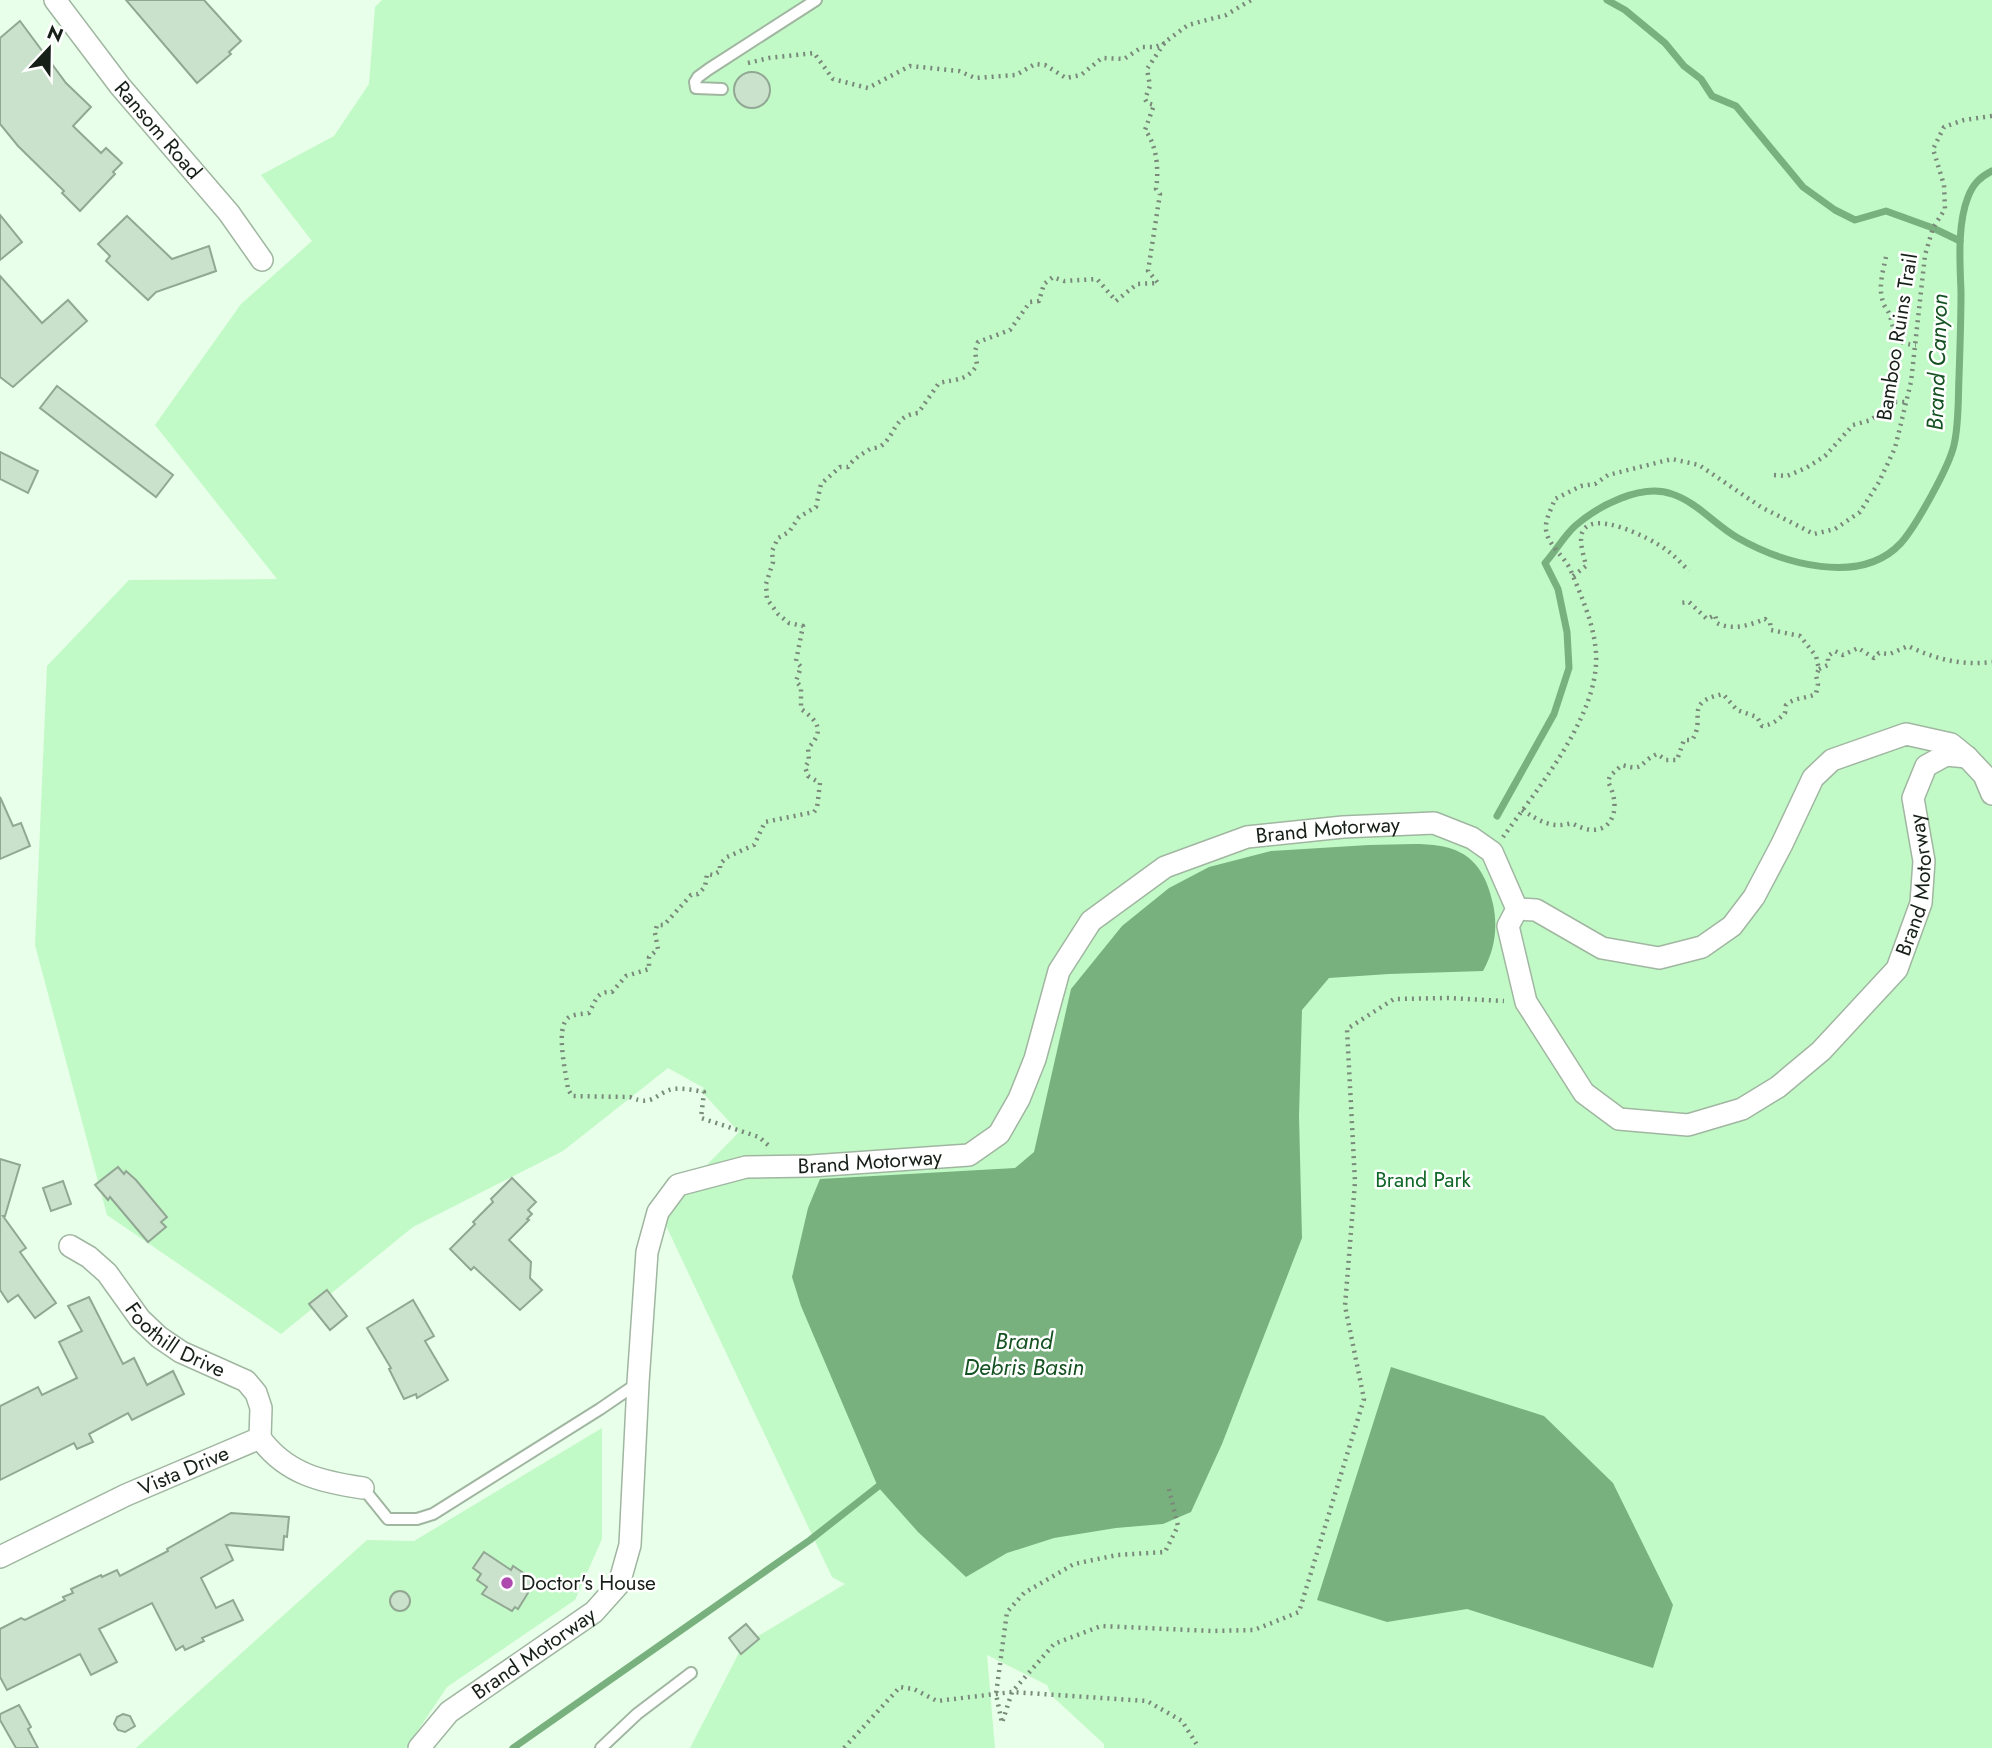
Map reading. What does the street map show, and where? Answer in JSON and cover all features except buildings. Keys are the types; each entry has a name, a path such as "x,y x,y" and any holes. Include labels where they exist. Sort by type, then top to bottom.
{"street":[{"name":"Ransom Road","path":"55,0 120,86 229,213 262,260"},
{"path":"1492,852 1517,909 1536,910 1602,948 1659,958 1702,947 1732,926 1754,897 1813,778 1832,760 1906,734 1951,744 1984,775 1992,794"},
{"name":"Brand Motorway","path":"1517,909 1508,926 1526,1002 1584,1093 1619,1119 1688,1125 1742,1109 1778,1087 1821,1051 1897,969 1922,903 1924,861 1913,798 1926,766 1946,755 1967,757"},
{"name":"Brand Motorway","path":"419,1748 449,1712 594,1612 619,1584 630,1545 647,1252 658,1212 678,1185 746,1167 867,1163 969,1155 999,1134 1019,1099 1035,1059 1059,971 1091,921 1165,867 1247,837 1343,827 1434,823 1472,838 1492,852"},
{"name":"Foothill Drive","path":"71,1246 107,1273 140,1319 159,1337 181,1352 246,1381 256,1393 261,1408 260,1438"},
{"path":"260,1438 271,1453 301,1474 329,1483 363,1488"},
{"name":"Vista Drive","path":"0,1557 139,1489 260,1438"}],"lane":[{"path":"722,89 702,90 696,88 695,82 709,69 816,0"},
{"path":"363,1488 388,1519 417,1519 433,1514 638,1383"},
{"path":"601,1748 637,1714 691,1673"}],"path":[{"path":"740,63 757,63 769,58 814,53 833,79 868,88 910,66 959,71 975,78 1016,75 1035,64 1045,65 1066,78 1081,75 1102,58 1124,59 1142,47 1155,47 1188,25 1226,15 1251,0"},
{"path":"772,1167 771,1149 759,1137 701,1118 704,1092 670,1089 654,1100 572,1096 568,1089 560,1036 570,1016 589,1013 596,996 604,991 612,992 626,976 649,969 649,957 658,949 655,933 657,925 664,925 691,895 698,894 705,887 706,874 713,875 720,871 720,864 727,857 754,845 765,822 814,812 817,808 820,783 808,776 805,767 809,761 808,748 815,741 818,731 815,720 801,709 802,687 796,681 801,667 796,661 803,626 789,623 767,599 766,584 773,562 772,551 778,538 789,532 799,517 816,507 821,484 840,467 848,467 853,460 881,446 902,418 918,413 939,383 961,380 971,374 977,365 975,351 978,342 1010,330 1030,302 1038,301 1044,284 1053,276 1064,281 1097,279 1116,301 1137,284 1158,283 1148,271 1160,194 1156,189 1158,176 1152,138 1145,130 1154,105 1147,103 1145,99 1150,86 1147,69 1165,42"},
{"name":"Bamboo Ruins Trail","path":"1573,576 1568,564 1551,542 1546,526 1555,499 1581,486 1595,484 1608,475 1672,458 1699,466 1761,507 1814,534 1835,529 1860,512 1880,482 1895,448 1916,345 1925,255 1933,228 1945,209 1944,185 1933,149 1944,127 1964,120 1992,116"},
{"path":"1886,257 1881,292 1894,336 1900,342 1916,345"},
{"path":"1774,475 1787,476 1806,468 1825,456 1853,425 1871,420 1894,402 1906,402"},
{"path":"1492,852 1565,750 1591,694 1597,654 1587,609 1573,576 1586,566 1581,542 1588,524 1596,522 1619,527 1664,548 1689,572"},
{"path":"1679,603 1689,602 1707,619 1715,615 1717,623 1725,627 1753,624 1765,619 1770,623 1771,630 1800,636 1816,656 1819,669"},
{"path":"1522,810 1549,826 1560,827 1573,823 1583,829 1608,826 1616,806 1614,792 1608,782 1610,776 1622,765 1635,769 1643,766 1648,758 1657,754 1667,760 1677,760 1684,740 1692,740 1697,733 1695,720 1700,704 1707,698 1723,694 1737,710 1757,717 1762,726 1770,725 1785,713 1786,705 1792,699 1816,694 1816,675 1819,669 1828,665 1828,656 1835,651 1843,655 1858,648 1874,658 1879,653 1889,654 1908,646 1925,654 1965,664 1992,662"},
{"path":"1170,1489 1178,1526 1165,1552 1117,1555 1074,1564 1024,1593 1007,1612 996,1694 1002,1723 1012,1692 1054,1644 1101,1626 1254,1630 1299,1612 1364,1399 1345,1306 1355,1182 1346,1029 1394,999 1448,998 1526,1002"},
{"path":"844,1748 900,1687 914,1689 937,1702 1012,1692 1147,1701 1182,1721 1199,1748"}],"green space":[{"name":"Brand Park","path":"382,0 1992,0 1992,1748 1104,1748 1104,1744 1052,1696 1047,1685 987,1655 995,1748 690,1748 743,1645 845,1584 832,1577 660,1213 739,1132 701,1091 704,1088 668,1068 563,1151 413,1227 281,1334 107,1215 35,945 47,666 129,580 277,579 155,425 241,304 312,241 261,175 334,136 369,84 375,7"},
{"path":"602,1428 602,1539 575,1600 447,1687 406,1748 136,1748 367,1540 414,1541"}],"water":[{"name":"Brand Debris Basin","path":"1369,845 1447,847 1475,864 1486,881 1493,904 1493,947 1483,971 1329,978 1302,1010 1299,1116 1302,1238 1222,1444 1191,1512 1163,1524 1054,1538 1007,1553 966,1577 918,1532 878,1487 801,1306 792,1277 808,1208 820,1179 1015,1168 1034,1152 1071,989 1122,926 1169,888 1209,867 1271,851"},
{"path":"1391,1367 1544,1416 1613,1483 1673,1605 1653,1668 1467,1609 1387,1622 1317,1600"}],"waterway":[{"path":"1607,0 1625,10 1665,43 1684,66 1701,79 1712,96 1736,106 1803,187 1835,210 1855,220 1886,211 1960,241"},
{"name":"Brand Canyon","path":"1497,816 1554,714 1569,668 1567,632 1558,589 1545,563 1584,518 1620,498 1660,491 1690,502 1738,538 1776,556 1798,562 1843,567 1864,564 1884,556 1901,543 1939,481 1954,445 1958,411 1962,220 1972,188 1980,178 1992,171"},
{"path":"513,1748 810,1540 885,1481"}],"place":[{"name":"Doctor's House","path":"507,1583"}]}
